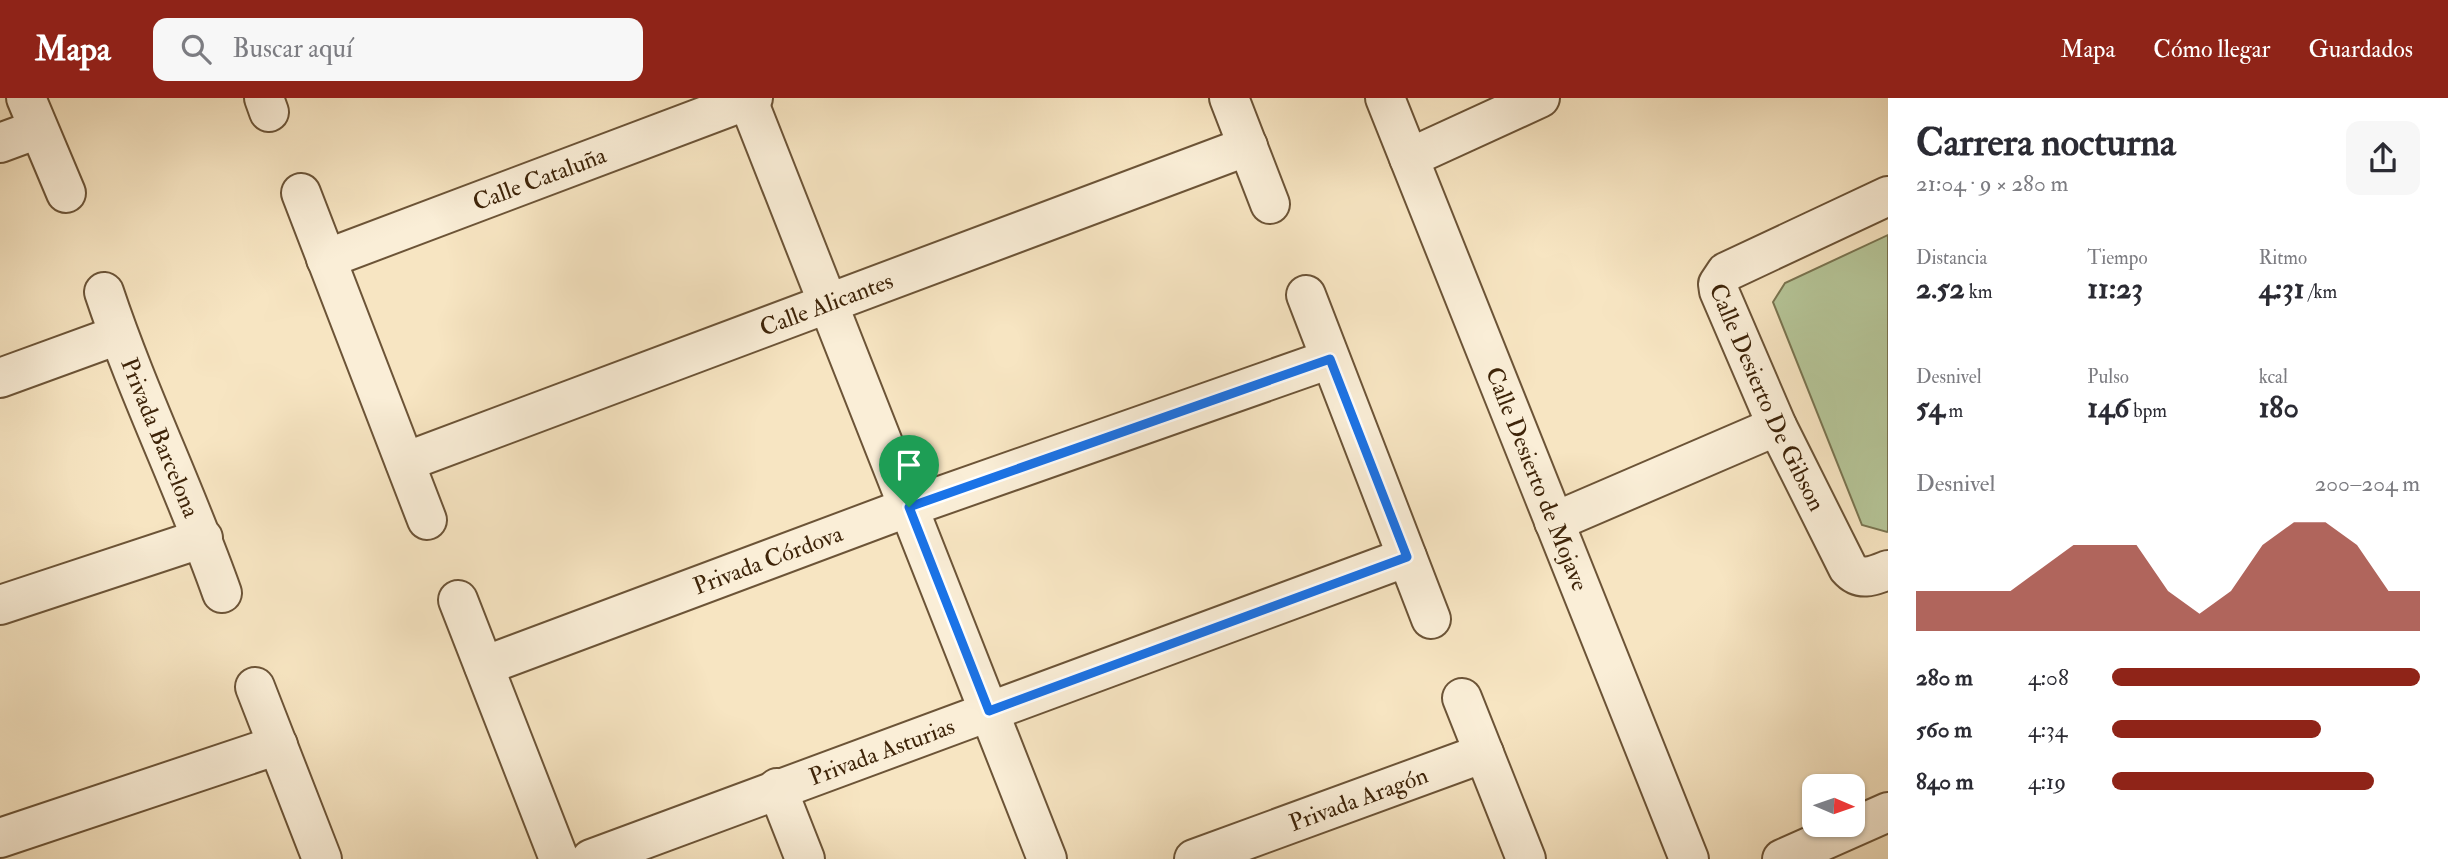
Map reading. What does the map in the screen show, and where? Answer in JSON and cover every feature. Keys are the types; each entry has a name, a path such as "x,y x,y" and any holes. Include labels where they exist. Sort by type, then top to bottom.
{"street":[{"path":"1229,98 1270,204"},
{"name":"Calle Desierto de Mojave","path":"1385,98 1689,859"},
{"path":"1409,158 1540,98"},
{"path":"749,99 1047,859"},
{"name":"Calle Cataluña","path":"326,259 749,99"},
{"path":"0,143 32,114 66,193"},
{"name":"Calle Alicantes","path":"405,463 1248,146"},
{"path":"301,193 427,520"},
{"name":"Calle Desierto De Gibson","path":"1888,196 1726,272 1718,284 1777,426 1848,568 1853,574 1862,577 1873,577 1888,570"},
{"name":"Privada Barcelona","path":"104,292 118,335 203,538 222,593"},
{"path":"1306,295 1431,619"},
{"name":"Privada Barcelona","path":"0,377 118,335"},
{"name":"Privada Córdova","path":"484,666 909,507 1330,359"},
{"path":"1554,522 1777,426"},
{"name":"Privada Barcelona","path":"0,605 203,538"},
{"name":"Privada Asturias","path":"591,859 1407,557"},
{"path":"458,600 559,859"},
{"path":"255,687 323,859"},
{"path":"1462,698 1526,859"},
{"path":"0,838 278,745"},
{"name":"Privada Aragón","path":"1194,859 1268,846 1483,754"},
{"path":"777,788 804,859"},
{"path":"1782,859 1888,811"}],"green space":[{"path":"1888,235 1887,532 1862,525 1773,302 1785,283"}],"route":[{"path":"1330,359 1407,557 989,711 909,507 1330,359"}]}
